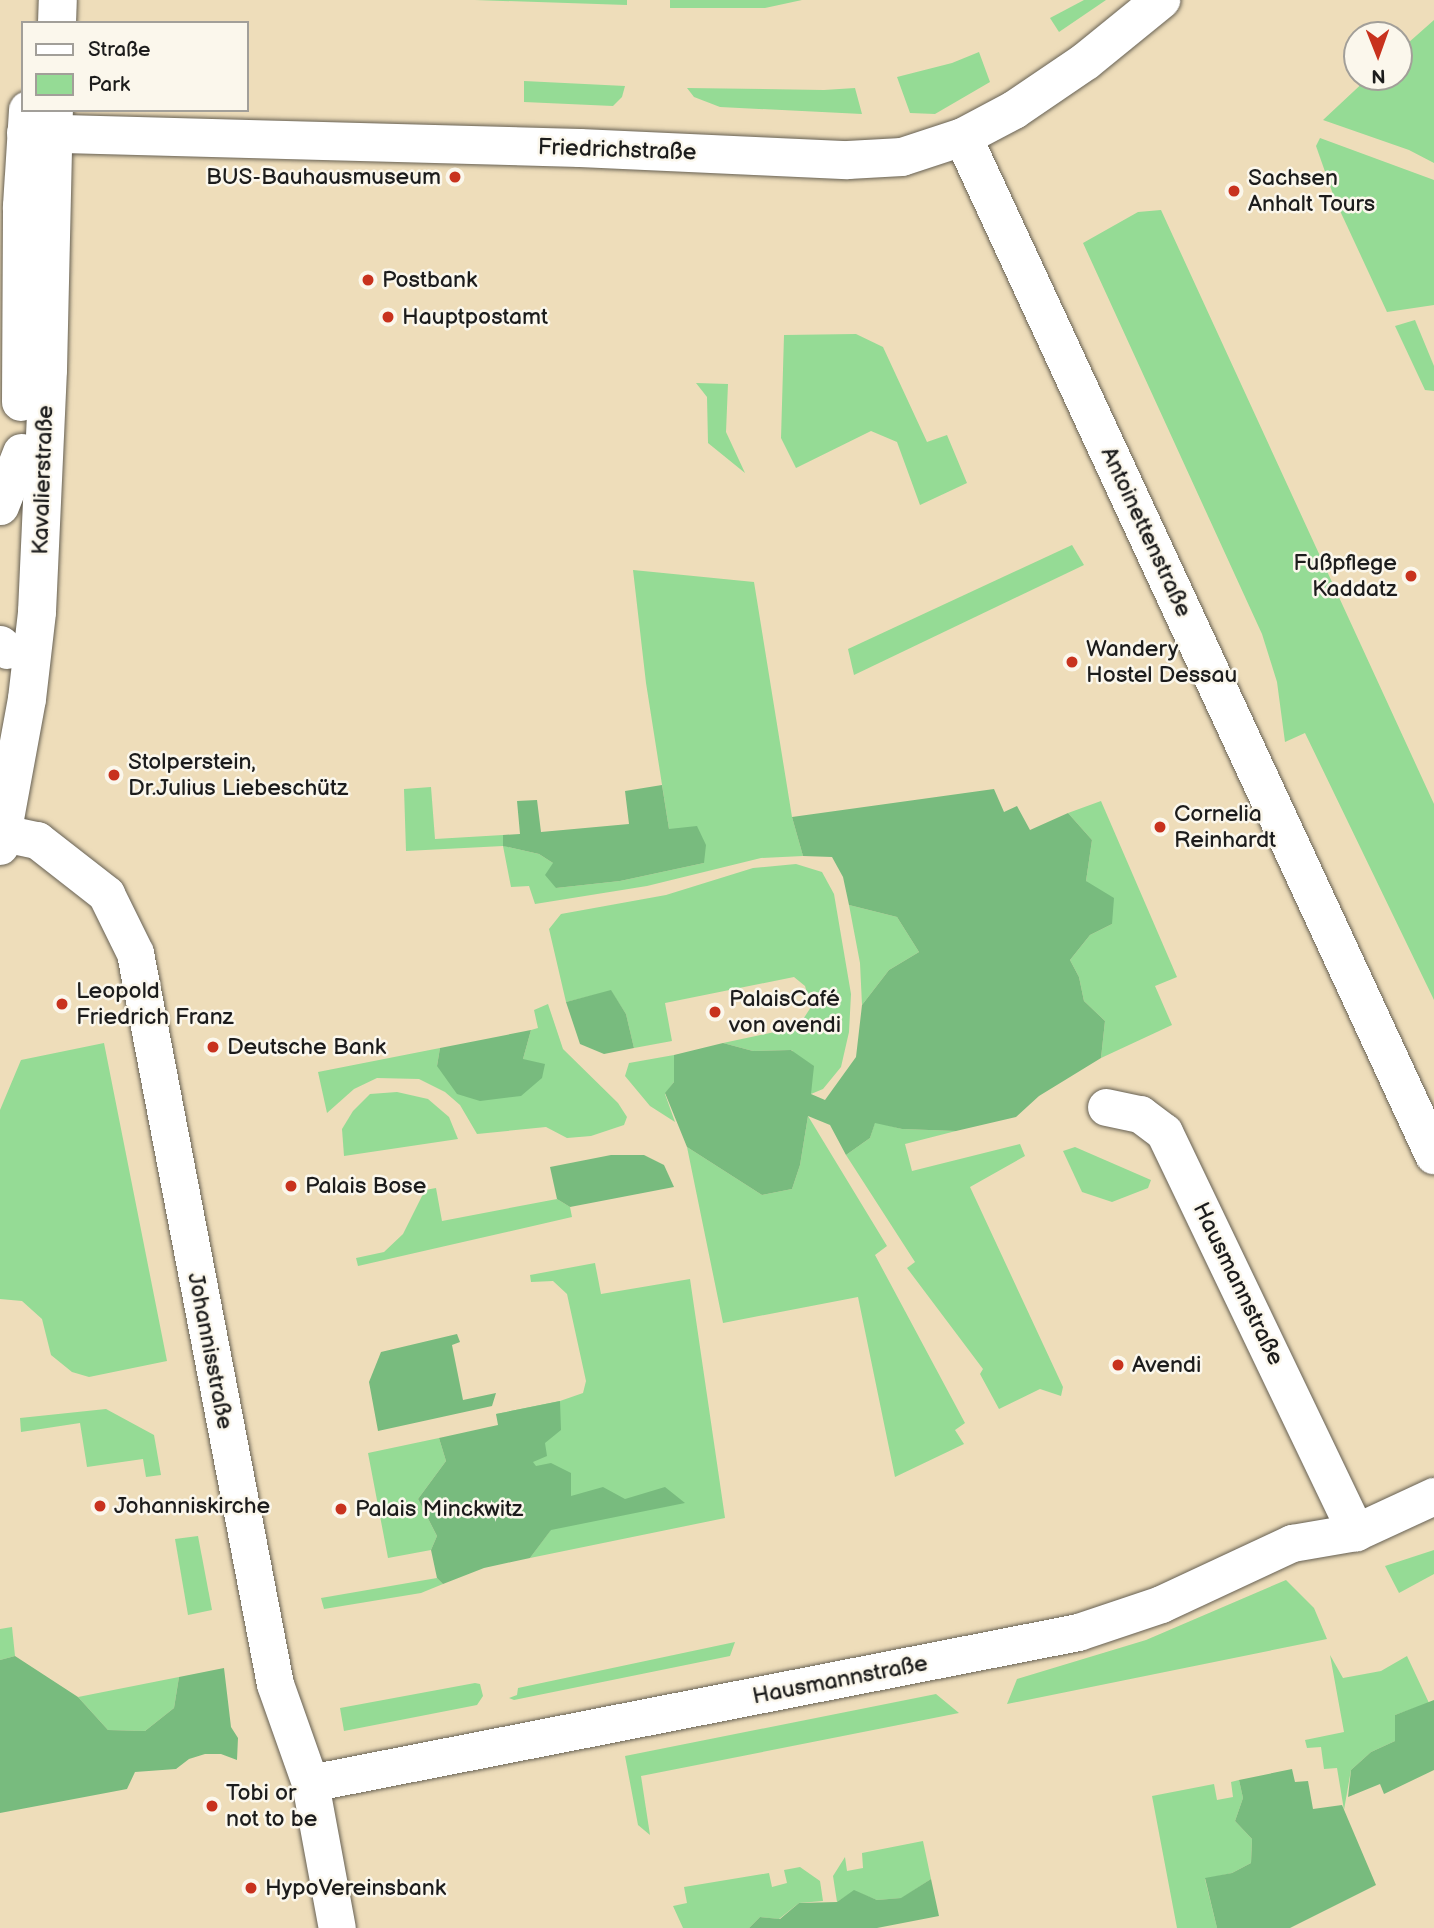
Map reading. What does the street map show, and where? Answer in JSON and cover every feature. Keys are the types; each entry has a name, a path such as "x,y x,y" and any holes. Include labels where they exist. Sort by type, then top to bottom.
{"main road":[{"path":"33,21 34,0"},
{"path":"57,21 58,0"},
{"name":"Friedrichstraße","path":"40,122 848,160 902,157 963,137 1014,110 1058,80 1161,0"},
{"name":"Kavalierstraße","path":"0,696 19,517 22,206 40,122"},
{"name":"Kavalierstraße","path":"2,840 27,699 37,612 48,370 40,122"},
{"name":"Antoinettenstraße","path":"963,137 1434,1155"}],"street":[{"name":"Kavalierstraße","path":"0,506 20,452"},
{"name":"Johannisstraße","path":"2,840 37,840 106,894 135,953 275,1684 310,1783 337,1928"},
{"name":"Hausmannstraße","path":"1106,1107 1140,1114 1164,1132 1356,1532"},
{"name":"Hausmannstraße","path":"310,1783 1078,1632 1161,1604 1292,1543 1356,1532 1434,1496"}],"green space":[{"path":"475,0 627,0 627,5"},
{"path":"670,0 802,0 765,8 670,8"},
{"path":"1084,0 1106,0 1059,32 1050,18"},
{"path":"1434,20 1434,163 1409,150 1323,120 1354,91 1413,91 1413,39"},
{"path":"979,52 990,82 935,114 910,113 897,77 952,63"},
{"path":"524,81 625,86 622,97 613,106 524,102"},
{"path":"687,88 855,88 862,114 720,107 694,97"},
{"path":"1320,138 1434,180 1434,305 1387,312 1335,200 1316,146"},
{"path":"1161,210 1434,804 1434,1000 1305,733 1285,742 1277,682 1262,634 1083,243 1138,212"},
{"path":"1415,320 1434,366 1434,391 1425,390 1395,326"},
{"path":"856,334 883,347 927,442 947,435 967,483 920,505 897,442 871,431 796,468 781,438 784,335"},
{"path":"696,383 728,384 726,432 745,473 708,443 707,397"},
{"path":"1072,545 1084,565 854,675 848,649"},
{"path":"633,570 754,582 792,817 803,856 761,858 647,886 535,904 529,886 511,887 503,846 406,851 404,789 431,787 435,839 503,835 504,846 539,854 553,863 556,888 620,881 704,863 669,829 646,683"},
{"path":"662,785 669,829 697,826 706,845 704,863 620,881 556,888 545,875 553,863 539,854 503,846 503,835 520,834 517,801 537,800 541,832 629,824 625,791"},
{"path":"994,789 1004,812 1017,806 1030,830 1068,813 1092,840 1086,881 1114,898 1112,924 1090,935 1070,960 1079,977 1084,1001 1105,1021 1101,1058 1039,1096 1016,1117 956,1131 902,1129 875,1123 870,1138 846,1155 830,1125 808,1116 800,1165 792,1189 762,1195 687,1147 665,1093 674,1082 674,1055 723,1043 753,1051 791,1050 814,1066 811,1094 825,1100 856,1057 862,1005 889,970 919,952 897,917 849,905 843,877 832,857 803,856 792,817"},
{"path":"1101,801 1177,977 1155,986 1172,1025 1101,1058 1105,1021 1084,1001 1079,977 1070,960 1090,935 1112,924 1086,881 1092,840 1068,813"},
{"path":"796,864 822,872 834,894 851,994 849,1032 841,1067 823,1089 811,1094 792,1050 753,1051 723,1043 798,1027 811,1007 805,986 794,977 665,1003 672,1041 634,1048 626,1014 611,991 566,1002 549,929 561,914 666,895 753,868"},
{"path":"849,905 897,917 919,952 889,970 862,1005 860,963"},
{"path":"611,990 626,1014 634,1048 604,1054 580,1044 566,1002"},
{"path":"548,1004 563,1049 618,1103 627,1117 624,1125 591,1136 567,1138 546,1127 477,1134 460,1105 445,1092 419,1079 377,1078 354,1089 327,1113 318,1072 440,1048 437,1066 523,1059 531,1030 538,1028 534,1010"},
{"path":"531,1030 523,1059 545,1064 542,1078 521,1096 480,1101 457,1094 437,1066 440,1048"},
{"path":"104,1043 167,1361 89,1377 72,1372 51,1355 42,1319 22,1301 0,1299 0,1110 21,1060"},
{"path":"674,1055 674,1082 665,1094 675,1122 650,1106 625,1076 629,1063"},
{"path":"397,1092 428,1099 449,1117 458,1139 344,1156 342,1129 353,1111 370,1094"},
{"path":"808,1116 887,1246 875,1255 965,1423 955,1430 964,1444 895,1477 858,1297 723,1323 687,1147 762,1195 792,1189 800,1165"},
{"path":"875,1122 902,1129 956,1131 905,1144 912,1171 1020,1144 1025,1156 970,1187 1063,1387 1061,1396 1040,1389 999,1409 980,1374 983,1369 907,1268 915,1262 846,1155 870,1138"},
{"path":"1075,1147 1151,1180 1148,1188 1112,1202 1082,1192 1063,1151"},
{"path":"611,1155 644,1155 664,1165 674,1187 570,1207 557,1199 550,1167"},
{"path":"436,1188 442,1221 557,1199 570,1207 572,1217 358,1266 356,1258 384,1252 403,1234 425,1190"},
{"path":"595,1263 601,1294 690,1279 725,1518 530,1558 550,1531 496,1414 560,1401 583,1393 586,1381 567,1294 553,1281 531,1282 530,1275"},
{"path":"457,1334 460,1342 452,1345 463,1400 496,1393 492,1406 378,1431 369,1382 381,1352"},
{"path":"560,1401 561,1430 545,1443 547,1456 533,1462 536,1466 551,1463 571,1473 571,1496 603,1487 625,1499 665,1487 685,1503 551,1530 530,1558 484,1568 443,1584 437,1578 431,1550 437,1536 418,1499 446,1461 439,1438 498,1425 496,1414"},
{"path":"106,1409 154,1435 161,1475 146,1477 143,1459 87,1467 80,1423 21,1432 20,1418"},
{"path":"439,1438 446,1461 418,1499 437,1536 431,1550 388,1558 368,1453"},
{"path":"198,1536 212,1610 188,1615 175,1539"},
{"path":"1434,1550 1434,1574 1399,1593 1385,1566"},
{"path":"437,1578 443,1584 421,1593 324,1609 321,1598"},
{"path":"1286,1580 1314,1608 1327,1639 1007,1704 1017,1679 1146,1640"},
{"path":"12,1627 15,1656 0,1660 0,1629"},
{"path":"735,1642 730,1656 514,1700 509,1698 517,1695 518,1688"},
{"path":"1330,1655 1343,1678 1381,1671 1407,1656 1429,1703 1395,1715 1395,1741 1371,1752 1351,1770 1344,1810 1337,1768 1324,1769 1321,1747 1307,1748 1305,1740 1344,1732"},
{"path":"15,1656 78,1697 108,1730 145,1731 174,1708 179,1677 224,1668 231,1727 238,1738 237,1760 221,1754 205,1754 189,1759 176,1769 135,1772 127,1789 0,1813 0,1660"},
{"path":"179,1677 174,1708 145,1731 108,1730 78,1697"},
{"path":"480,1684 483,1696 477,1705 344,1731 340,1708"},
{"path":"936,1694 959,1713 641,1776 650,1835 638,1825 625,1756"},
{"path":"1434,1700 1434,1770 1384,1794 1380,1784 1348,1797 1351,1770 1371,1752 1395,1741 1395,1715"},
{"path":"1292,1769 1295,1782 1308,1781 1313,1809 1342,1805 1376,1885 1290,1928 1217,1928 1205,1878 1232,1873 1251,1863 1252,1839 1235,1821 1243,1798 1239,1780"},
{"path":"1239,1780 1243,1798 1235,1821 1252,1839 1251,1863 1232,1873 1205,1879 1217,1928 1177,1928 1152,1796 1214,1784 1217,1800 1233,1797 1231,1782"},
{"path":"923,1841 931,1879 902,1898 877,1900 854,1891 837,1902 833,1876 845,1857 847,1871 863,1868 862,1853"},
{"path":"800,1867 820,1881 823,1901 799,1903 779,1919 760,1917 749,1928 683,1928 673,1906 687,1903 684,1887 769,1873 772,1887 787,1883 784,1870"},
{"path":"931,1879 939,1916 877,1928 749,1928 760,1917 780,1919 799,1903 837,1902 854,1890 877,1900 901,1898"}],"place":[{"name":"BUS-Bauhausmuseum","path":"455,177"},
{"name":"Sachsen Anhalt Tours","path":"1234,191"},
{"name":"Postbank","path":"368,280"},
{"name":"Hauptpostamt","path":"388,317"},
{"name":"Fußpflege Kaddatz","path":"1411,576"},
{"name":"Wandery Hostel Dessau","path":"1072,662"},
{"name":"Stolperstein, Dr.Julius Liebeschütz","path":"114,775"},
{"name":"Cornelia Reinhardt","path":"1160,827"},
{"name":"Leopold Friedrich Franz","path":"62,1004"},
{"name":"PalaisCafé von avendi","path":"715,1012"},
{"name":"Deutsche Bank","path":"213,1047"},
{"name":"Palais Bose","path":"291,1186"},
{"name":"Avendi","path":"1118,1365"},
{"name":"Johanniskirche","path":"100,1506"},
{"name":"Palais Minckwitz","path":"341,1509"},
{"name":"Tobi or not to be","path":"212,1806"},
{"name":"HypoVereinsbank","path":"251,1888"}]}
